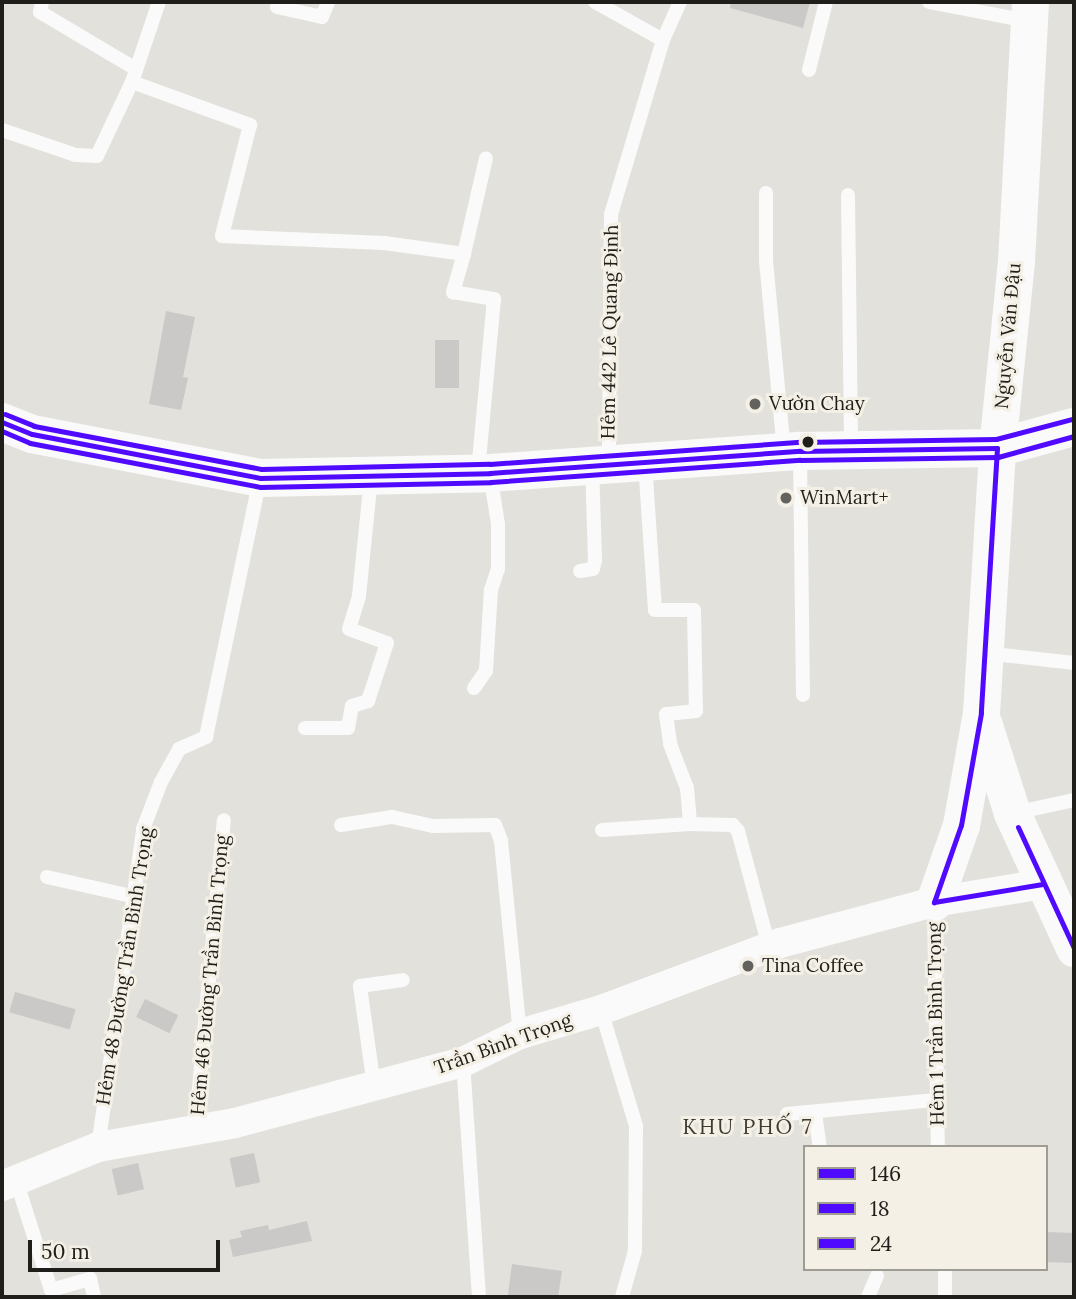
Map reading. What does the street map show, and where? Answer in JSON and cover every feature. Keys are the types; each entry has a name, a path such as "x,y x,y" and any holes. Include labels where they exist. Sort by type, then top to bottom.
{"main road":[{"path":"2,422 32,434 260,478 484,472 792,452 997,448 1074,426"}],"street":[{"name":"Nguyễn Văn Đậu","path":"934,902 961,825 981,713 997,448 1016,261 1030,11"},
{"name":"Nguyễn Văn Đậu","path":"981,713 1012,813 1074,948"},
{"path":"961,825 1012,813"},
{"name":"Trần Bình Trọng","path":"9,1183 97,1147 235,1123 463,1062 520,1034 601,1010 769,947 934,902 1043,884"}],"lane":[{"path":"42,2 40,12 134,75 250,125 222,236 384,243 464,254"},
{"path":"2,130 76,155 97,156 134,75 159,2"},
{"path":"277,7 322,17 328,2"},
{"path":"595,2 663,40"},
{"name":"Hẻm 442 Lê Quang Định","path":"615,464 611,215 663,40 680,2"},
{"path":"809,69 826,2"},
{"path":"929,2 1030,11"},
{"path":"474,688 486,671 491,590 498,569 498,524 484,472 494,299 453,292 486,158"},
{"path":"766,194 766,261 792,452 803,695"},
{"path":"848,195 851,450"},
{"path":"580,571 593,569 615,464"},
{"path":"615,464 655,610 694,610 696,712 666,714 670,744 687,788 690,824"},
{"path":"304,729 348,729 352,706 368,701 387,643 349,629 359,596 371,476"},
{"name":"Hẻm 48 Đường Trần Bình Trọng","path":"97,1147 143,829 161,782 179,750 206,737 225,658 260,478"},
{"path":"983,653 1074,663"},
{"path":"1012,813 1074,800"},
{"path":"341,825 392,817 433,826 495,825 500,841 520,1034"},
{"name":"Hẻm 46 Đường Trần Bình Trọng","path":"195,1130 224,820"},
{"path":"602,830 724,823 736,827 769,947"},
{"path":"47,877 135,897"},
{"name":"Hẻm 1 Trần Bình Trọng","path":"934,902 938,1145"},
{"path":"374,1086 360,986 403,980"},
{"path":"601,1010 636,1126 635,1251 622,1297"},
{"path":"463,1062 479,1297 470,1297"},
{"path":"787,1114 936,1100"},
{"path":"815,1113 820,1145"},
{"path":"9,1183 51,1290 90,1279 94,1297"},
{"path":"945,1271 945,1297"},
{"path":"868,1297 877,1276"}],"building":[{"path":"731,2 810,2 803,28 730,8"},
{"path":"166,311 195,317 183,377 188,378 181,410 149,404"},
{"path":"435,340 459,340 459,388 435,388"},
{"path":"15,992 76,1009 70,1030 9,1012"},
{"path":"145,999 178,1015 169,1033 136,1017"},
{"path":"254,1153 260,1182 236,1188 230,1158"},
{"path":"138,1163 144,1189 118,1195 112,1169"},
{"path":"307,1221 312,1241 233,1257 229,1240 242,1237 240,1231 268,1225 269,1230"},
{"path":"1048,1232 1074,1233 1073,1263 1048,1262"},
{"path":"512,1264 562,1271 558,1297 508,1295"}],"transit line":[{"name":"24","path":"5,414 34,426 261,469 490,464 800,442 996,439 1072,419"},
{"name":"146","path":"2,422 32,434 260,478 490,473 800,451 997,448"},
{"name":"18","path":"2,431 30,443 260,487 491,482 800,460 998,457 1074,436"},
{"name":"146","path":"997,448 981,713 961,825 934,902 1043,884"},
{"name":"146","path":"1018,827 1074,948"}],"place":[{"name":"Vườn Chay","path":"755,404"},
{"name":"WinMart+","path":"786,498"},
{"name":"Tina Coffee","path":"748,966"}],"district":[{"name":"KHU PHỐ 7","path":"748,1127"}]}
